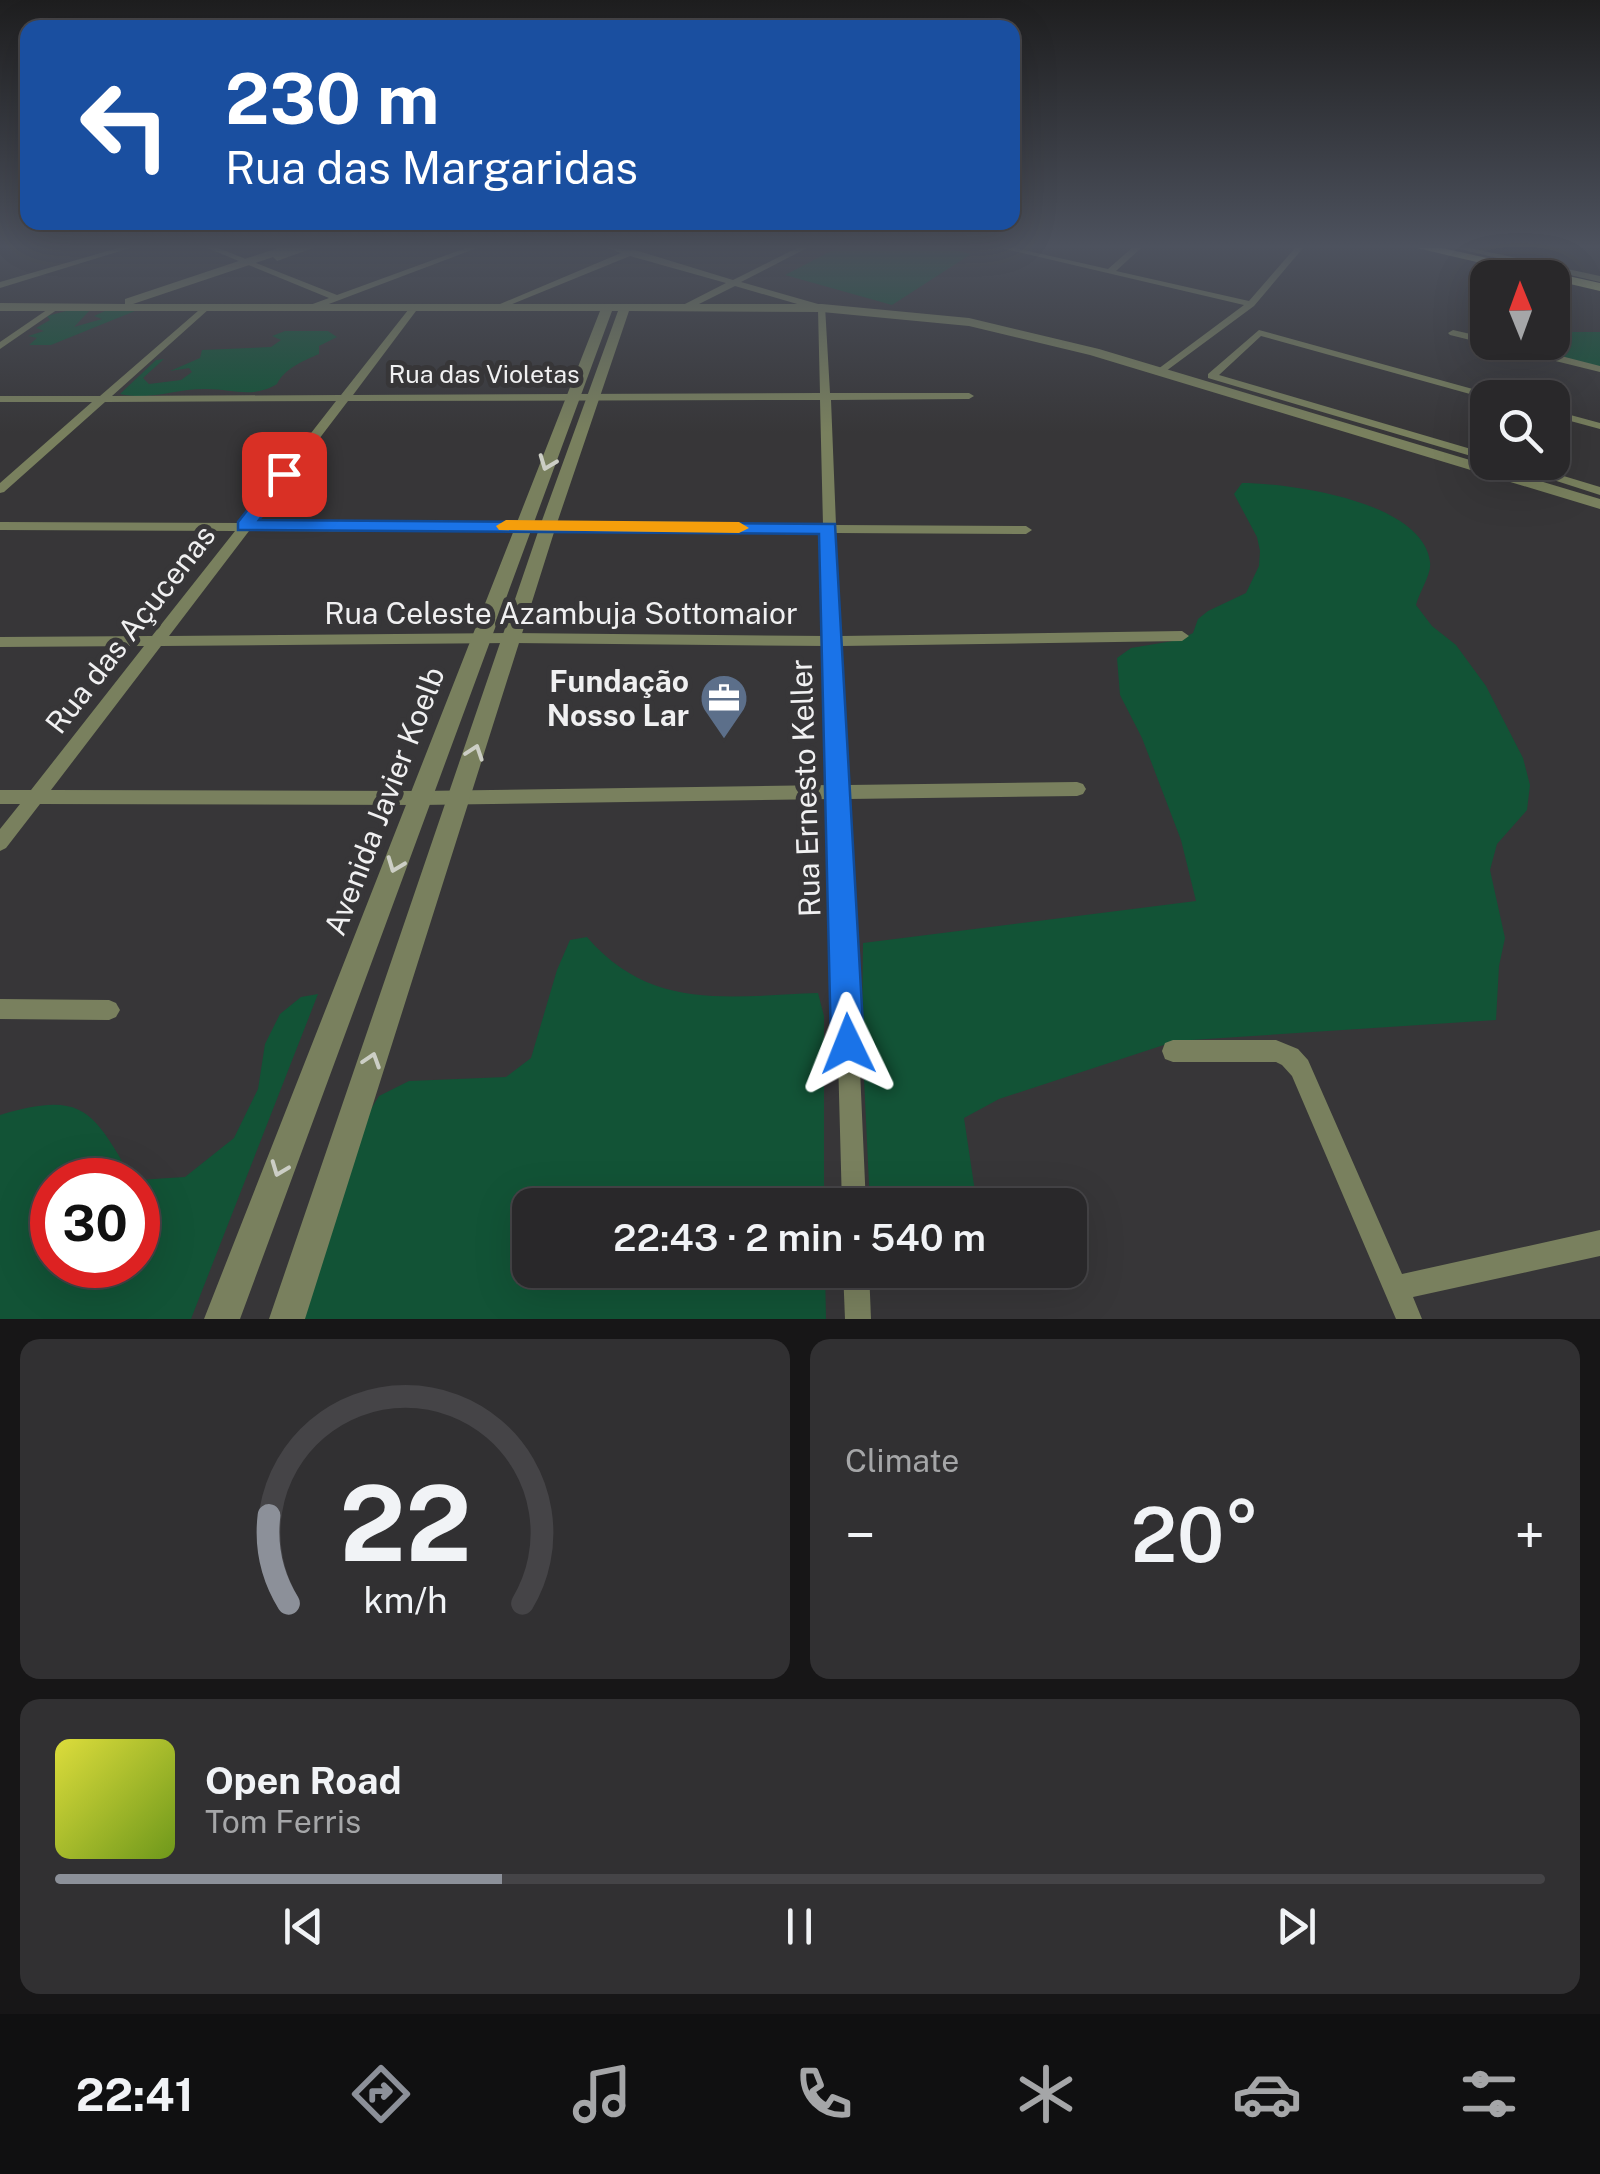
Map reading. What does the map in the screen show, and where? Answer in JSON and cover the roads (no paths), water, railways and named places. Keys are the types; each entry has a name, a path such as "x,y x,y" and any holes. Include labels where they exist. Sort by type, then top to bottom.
{"street":[{"path":"0,346 53,310"},
{"path":"0,489 203,310"},
{"name":"Rua das Açucenas","path":"0,843 412,310"},
{"name":"Avenida Javier Koelb","path":"222,1319 480,639 536,526 616,310"},
{"name":"Rua Ernesto Keller","path":"822,310 853,1188"},
{"path":"838,310 968,322 1162,371 1600,504"},
{"path":"1162,371 1244,310"},
{"path":"1454,332 1470,336"},
{"path":"1470,391 1258,333 1212,376 1470,453"},
{"path":"1564,360 1600,369"},
{"name":"Rua das Violetas","path":"0,399 969,396"},
{"path":"1570,418 1600,426"},
{"path":"1561,480 1600,492"},
{"path":"0,526 1026,530"},
{"name":"Avenida Javier Koelb","path":"287,1319 513,638 536,526"},
{"name":"Rua Celeste Azambuja Sottomaior","path":"0,642 513,638 833,641 1182,636"},
{"path":"0,797 420,798 1077,790"},
{"path":"0,1009 109,1010"},
{"path":"1173,1051 1276,1051 1290,1057 1300,1068 1409,1319"},
{"path":"1396,1288 1600,1244"},
{"path":"857,1288 858,1319"}],"place":[{"name":"Fundação Nosso Lar","path":"724,740"}]}
